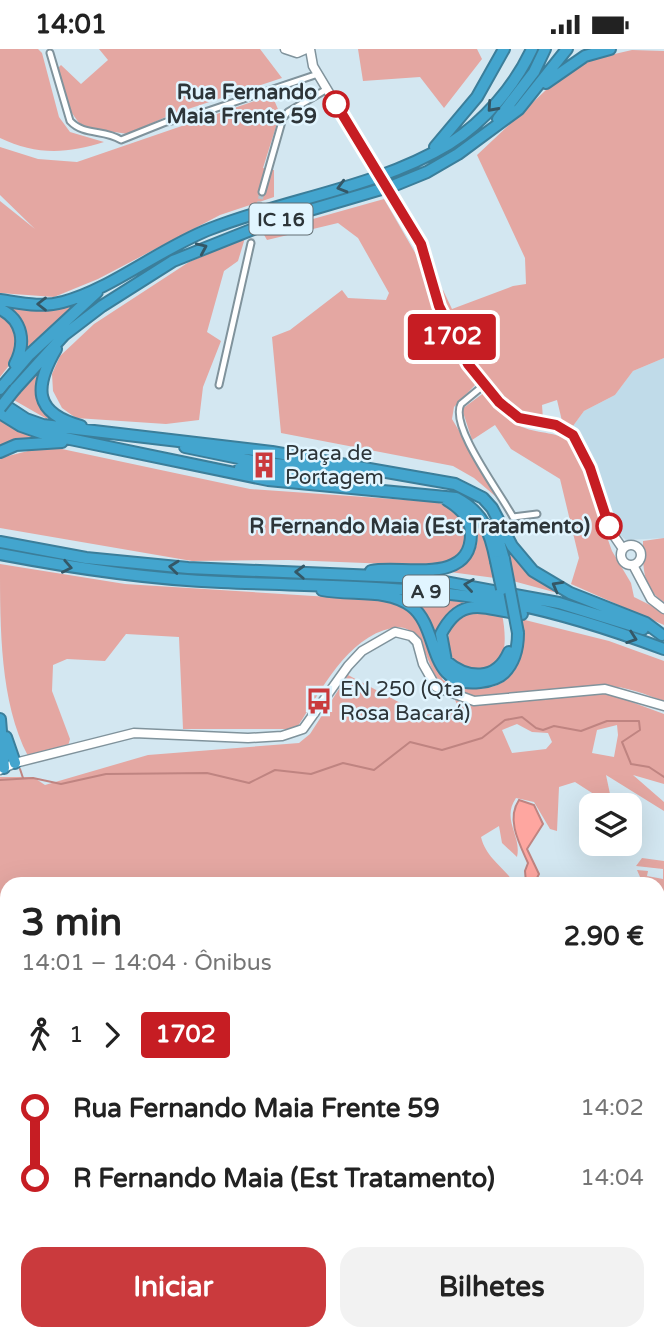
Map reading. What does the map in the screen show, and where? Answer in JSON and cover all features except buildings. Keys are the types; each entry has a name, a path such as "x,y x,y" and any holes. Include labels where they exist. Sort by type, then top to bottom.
{"highway":[{"path":"492,49 493,68"},
{"path":"421,160 462,119 504,49"},
{"path":"489,130 519,109 567,49"},
{"path":"530,96 570,64 610,49"},
{"name":"IC 16","path":"113,279 166,248 209,229 389,174 421,160 451,143 482,118 507,90 531,50"},
{"name":"IC 16","path":"64,335 102,306 173,261 235,235 427,172 489,130 516,97 545,50"},
{"path":"6,386 73,312 113,279"},
{"path":"0,300 55,304 113,279"},
{"path":"0,309 13,317 22,333 19,356 6,386 0,411 20,426 84,443 268,480 456,498 479,514 500,560"},
{"path":"64,335 40,380 41,396 48,409 59,418 104,432"},
{"path":"6,386 64,335"},
{"path":"0,402 26,419 43,425 397,472 455,484 470,491 492,508 512,546 533,571 570,593 646,623 663,636"},
{"path":"0,452 16,445 39,442 84,443"},
{"path":"299,585 334,593 385,596 411,606 421,616 438,661 453,678 486,682 506,672 516,652 493,523 470,491"},
{"path":"358,574 388,568 447,569 463,558 471,537 465,515 446,499 428,494"},
{"name":"A 9","path":"0,542 86,558 188,568 358,574 484,587 559,603 663,636"},
{"name":"A 9","path":"0,554 85,571 187,580 422,591 482,598 552,613 664,649"},
{"path":"514,633 507,656 489,674 474,676 458,672 446,661 441,647 441,634 448,620 468,608 483,606 519,614 552,613"},
{"path":"0,718 6,767"}],"street":[{"path":"285,49 297,53 316,70"},
{"path":"297,53 308,49 327,89 421,244 449,331 484,385 519,418 556,425 573,435 590,468 612,533 623,549 622,559 633,565 651,599 664,609"},
{"path":"50,53 70,121 76,128 121,140 316,70"},
{"path":"262,193 283,118 288,112 327,89"},
{"path":"219,386 251,243"},
{"path":"484,385 461,404 458,417 481,465 513,517 537,514"},
{"path":"623,549 632,545 640,549 641,559 633,565"},
{"path":"6,767 134,733 248,738 295,734 303,729 362,651 395,632 411,636 417,642 423,664 436,687 474,701 605,689 664,707"}],"shaded area":[{"path":"0,49 38,49 42,53 59,117 70,132 104,142 77,149 51,151 13,144 0,138"},
{"path":"99,49 260,49 282,78 170,115 128,134 93,129 79,123 69,109 57,69 61,65 81,84 108,60"},
{"path":"358,49 477,49 482,59 444,108 420,77 363,81"},
{"path":"632,50 664,51 664,358 633,371 615,395 584,411 573,426 562,421 557,400 542,405 543,419 517,412 489,389 459,340 439,289 443,290 452,309 513,286 526,284 525,258 477,155 563,74 584,61"},
{"path":"272,95 280,114 263,168 274,170 274,197 220,215 98,279 54,297 0,293 0,201 35,229 0,195 0,147 38,159 77,162"},
{"path":"384,199 421,263 432,301 450,342 477,383 454,407 452,419 501,501 474,478 453,466 281,433 272,337 290,330 342,290 348,298 386,300 389,293 358,238 338,223 267,240 263,233"},
{"path":"245,238 238,261 224,271 207,332 221,341 203,387 199,420 166,424 76,418 62,408 53,391 52,374 60,356 94,324 189,262"},
{"path":"10,304 47,308 76,305 27,348 25,330 8,307"},
{"path":"0,312 9,318 18,342 11,363 0,377"},
{"path":"664,358 664,538 626,540 616,531 609,516 606,494 588,446 573,426 584,411 615,395 633,371"},
{"path":"44,360 36,382 36,397 49,416 47,419 12,399"},
{"path":"485,392 502,412 517,424 561,437 574,445 612,551 631,583 634,597 664,612 664,625 571,584 579,558 560,479 511,449 495,425 472,440 462,409"},
{"path":"0,417 41,438 0,447"},
{"path":"48,446 250,489 436,502 459,515 467,532 461,550 441,566 289,560 192,561 0,528 0,458"},
{"path":"476,520 485,533 495,578 450,572 465,563 474,551 478,537"},
{"path":"664,538 664,602 647,583 643,541"},
{"path":"505,543 557,590 561,594 513,581"},
{"path":"0,564 125,584 393,601 416,618 443,680 479,688 494,686 506,680 515,670 521,656 523,639 521,619 609,641 664,661 664,701 614,686 575,688 503,699 474,697 444,686 437,679 423,648 412,632 403,628 392,628 376,633 349,654 326,682 298,726 292,729 183,729 179,637 126,634 105,661 67,659 53,665 52,691 70,739 68,746 28,756 19,735 7,688 1,639"},
{"path":"405,595 464,602 441,623 435,638 428,617"},
{"path":"475,609 502,614 505,642 499,662 493,668 471,669 455,663 447,645 451,624"},
{"path":"348,675 423,715 461,712 455,700 476,705 602,691 664,714 664,784 633,775 664,802 664,811 642,797 642,793 635,793 606,775 610,793 592,793 575,782 559,787 557,831 550,829 534,802 516,798 512,806 511,821 517,842 517,857 502,843 499,826 481,837 491,857 510,877 0,877 0,777 33,777 45,785 148,755 299,743 310,734","holes":["517,724 532,732 548,733 552,742 546,749 512,753 502,730","617,725 614,757 592,753 597,730"]},
{"path":"519,800 534,805 543,824 527,849 539,874 538,877 526,877 528,863 514,823 515,807"},
{"path":"642,858 664,861 664,877 663,869 636,866"},
{"path":"637,870 648,871 647,876 652,877 640,877"}],"waterway":[{"path":"0,780 33,778 61,784 106,774 207,773 249,783 275,770 311,774 343,763 374,770 410,742 442,750 482,738 505,720 522,717 543,730 554,726 581,731 607,721 639,721 640,730 622,742 631,764 649,767 664,777"},
{"path":"20,769 23,778"}],"tunnel":[{"path":"251,243 262,192"}],"bus line":[{"name":"1702","path":"336,104 421,244 439,306 457,348 484,385 511,412 530,422 556,425 573,435 590,468 609,526"}],"place":[{"name":"Rua Fernando Maia Frente 59","path":"336,104"},
{"name":"Praça de Portagem","path":"264,465"},
{"name":"R Fernando Maia (Est Tratamento)","path":"609,526"},
{"name":"EN 250 (Qta Rosa Bacará)","path":"319,701"}]}
